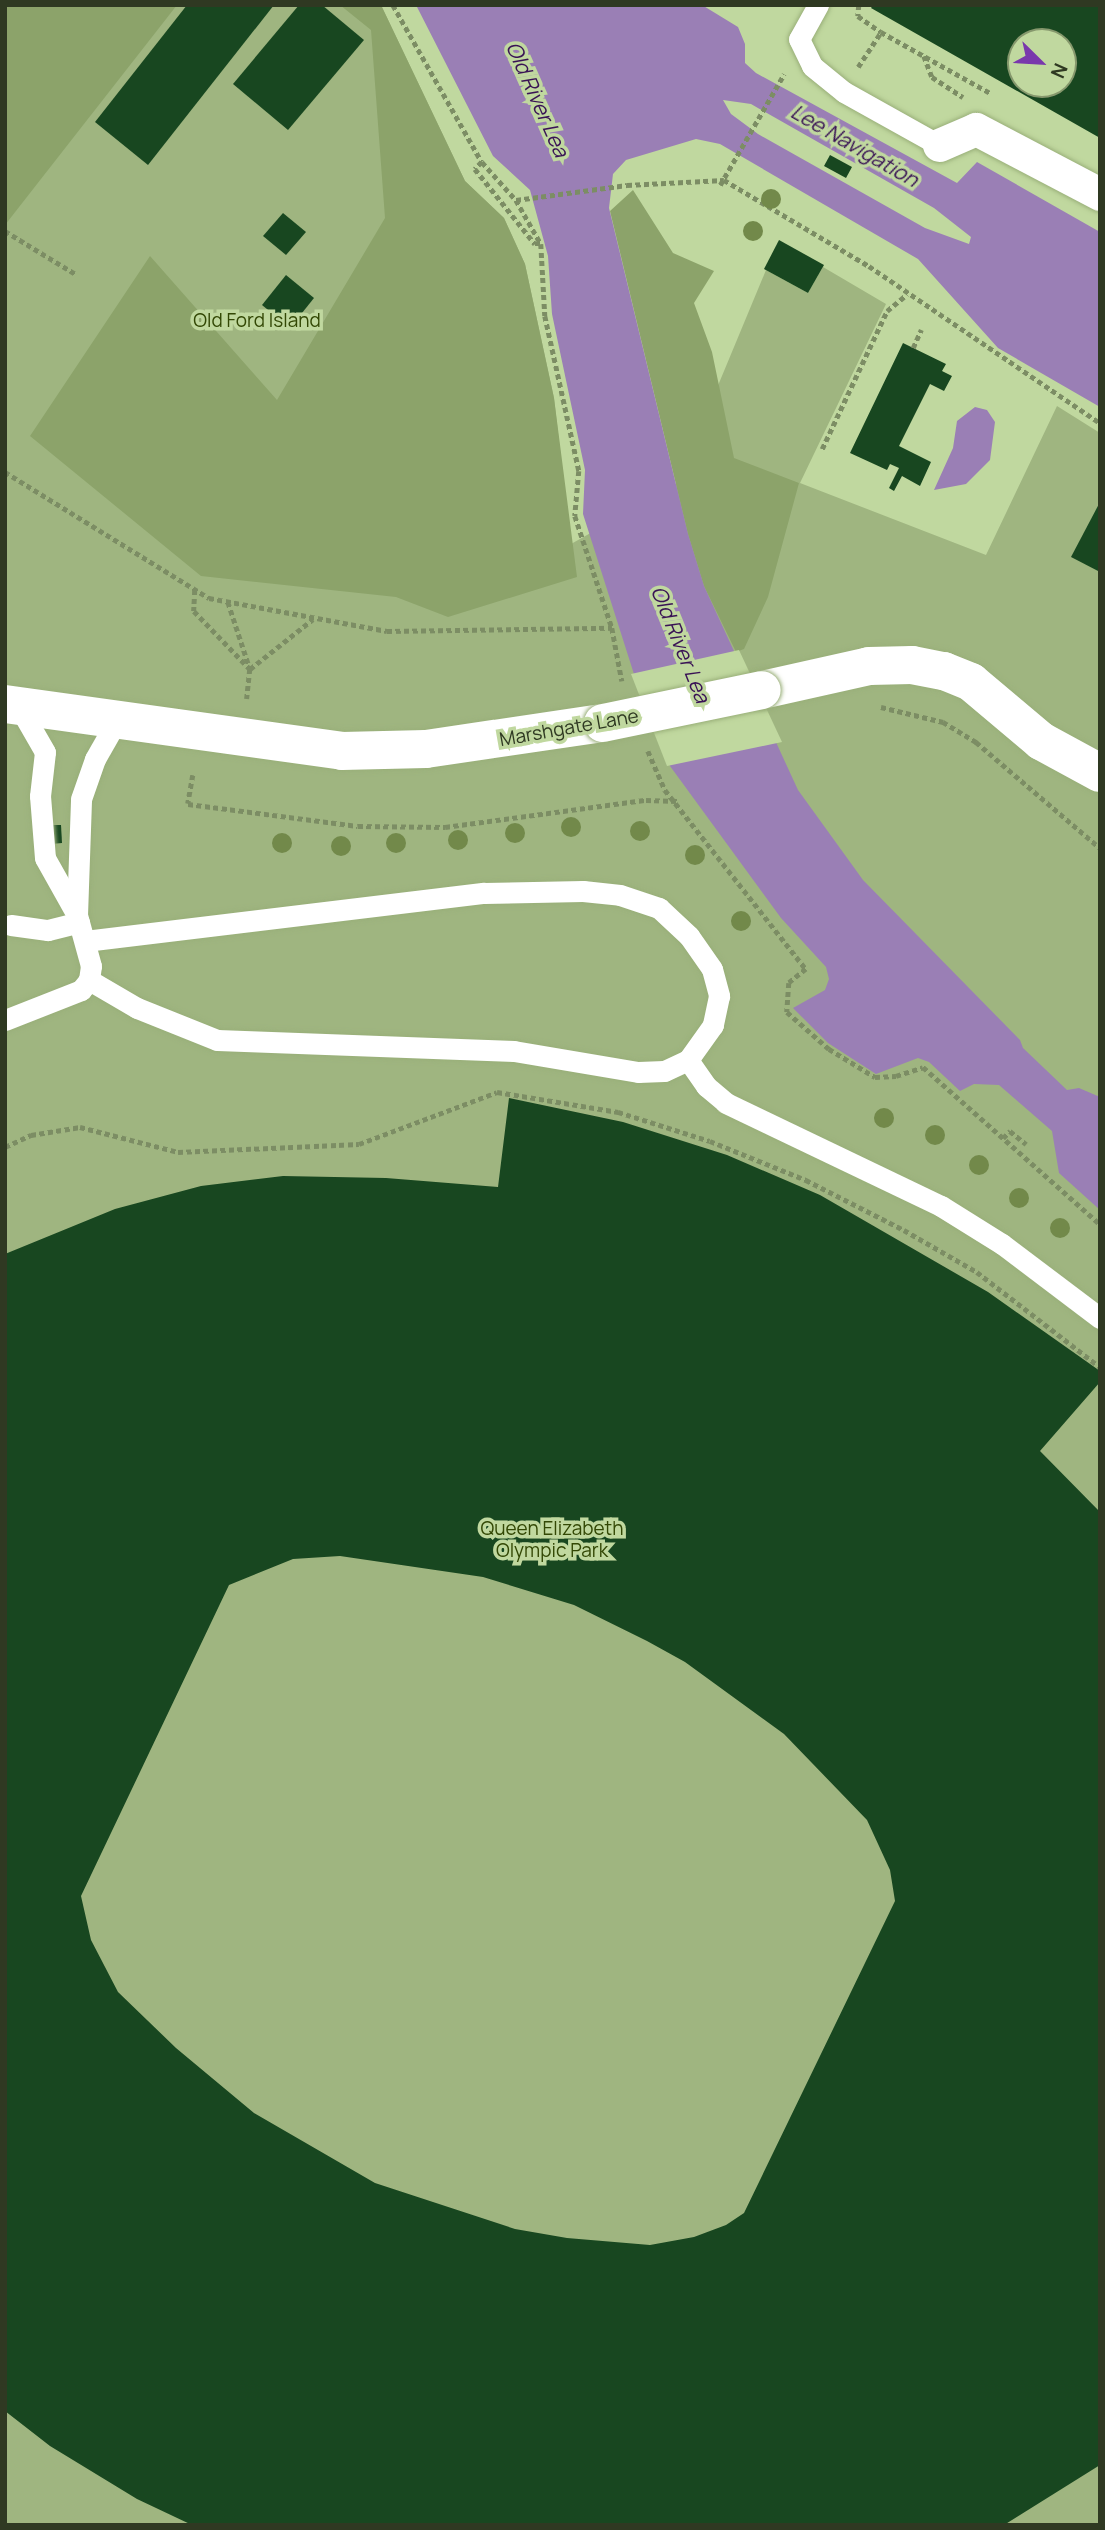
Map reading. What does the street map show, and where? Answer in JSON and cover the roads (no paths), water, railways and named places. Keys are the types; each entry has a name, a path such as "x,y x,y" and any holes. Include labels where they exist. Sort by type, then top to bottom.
{"street":[{"path":"939,145 976,129 1100,194"},
{"name":"Marshgate Lane","path":"12,704 119,717 232,738 342,751 453,746 614,710 762,690 869,666 912,665 944,671 971,682 1041,741 1100,773"}],"lane":[{"path":"818,5 799,39 803,53 827,81 939,145"},
{"path":"5,1020 81,990 89,980 92,966 80,926 45,858 40,796 45,752 12,704"},
{"path":"80,926 81,799 95,759 119,717"},
{"path":"11,925 48,930 484,893 583,891 620,895 659,908 689,936 712,969 719,996 713,1025 688,1060 664,1071 638,1072 514,1051 217,1040 137,1008 89,980"},
{"path":"688,1060 706,1086 726,1103 941,1206 1002,1244 1100,1318"}],"water":[{"path":"416,5 702,5 738,27 745,44 745,63 756,73 957,183 977,162 1100,232 1100,407 998,348 918,259 720,144 696,139 626,160 613,174 609,208 688,534 704,586 798,790 863,880 1020,1040 1023,1048 1067,1090 1079,1088 1100,1097 1100,1210 1059,1173 1052,1131 999,1085 974,1084 960,1091 929,1062 918,1058 876,1074 828,1043 793,1008 825,990 829,979 826,967 781,918 670,766 640,693 583,514 585,470 552,314 548,256 530,190 493,156","holes":["723,100 751,104 934,208 971,237 969,244 925,228 758,134 731,114"]},
{"path":"975,407 987,410 995,422 990,460 966,484 934,490 953,448 957,421"}],"water label":[{"name":"Old River Lea","path":"538,99"},
{"name":"Lee Navigation","path":"855,145"},
{"name":"Old River Lea","path":"681,644"}],"park label":[{"name":"Old Ford Island","path":"257,321"},
{"name":"Queen Elizabeth Olympic Park","path":"552,1540"}]}
